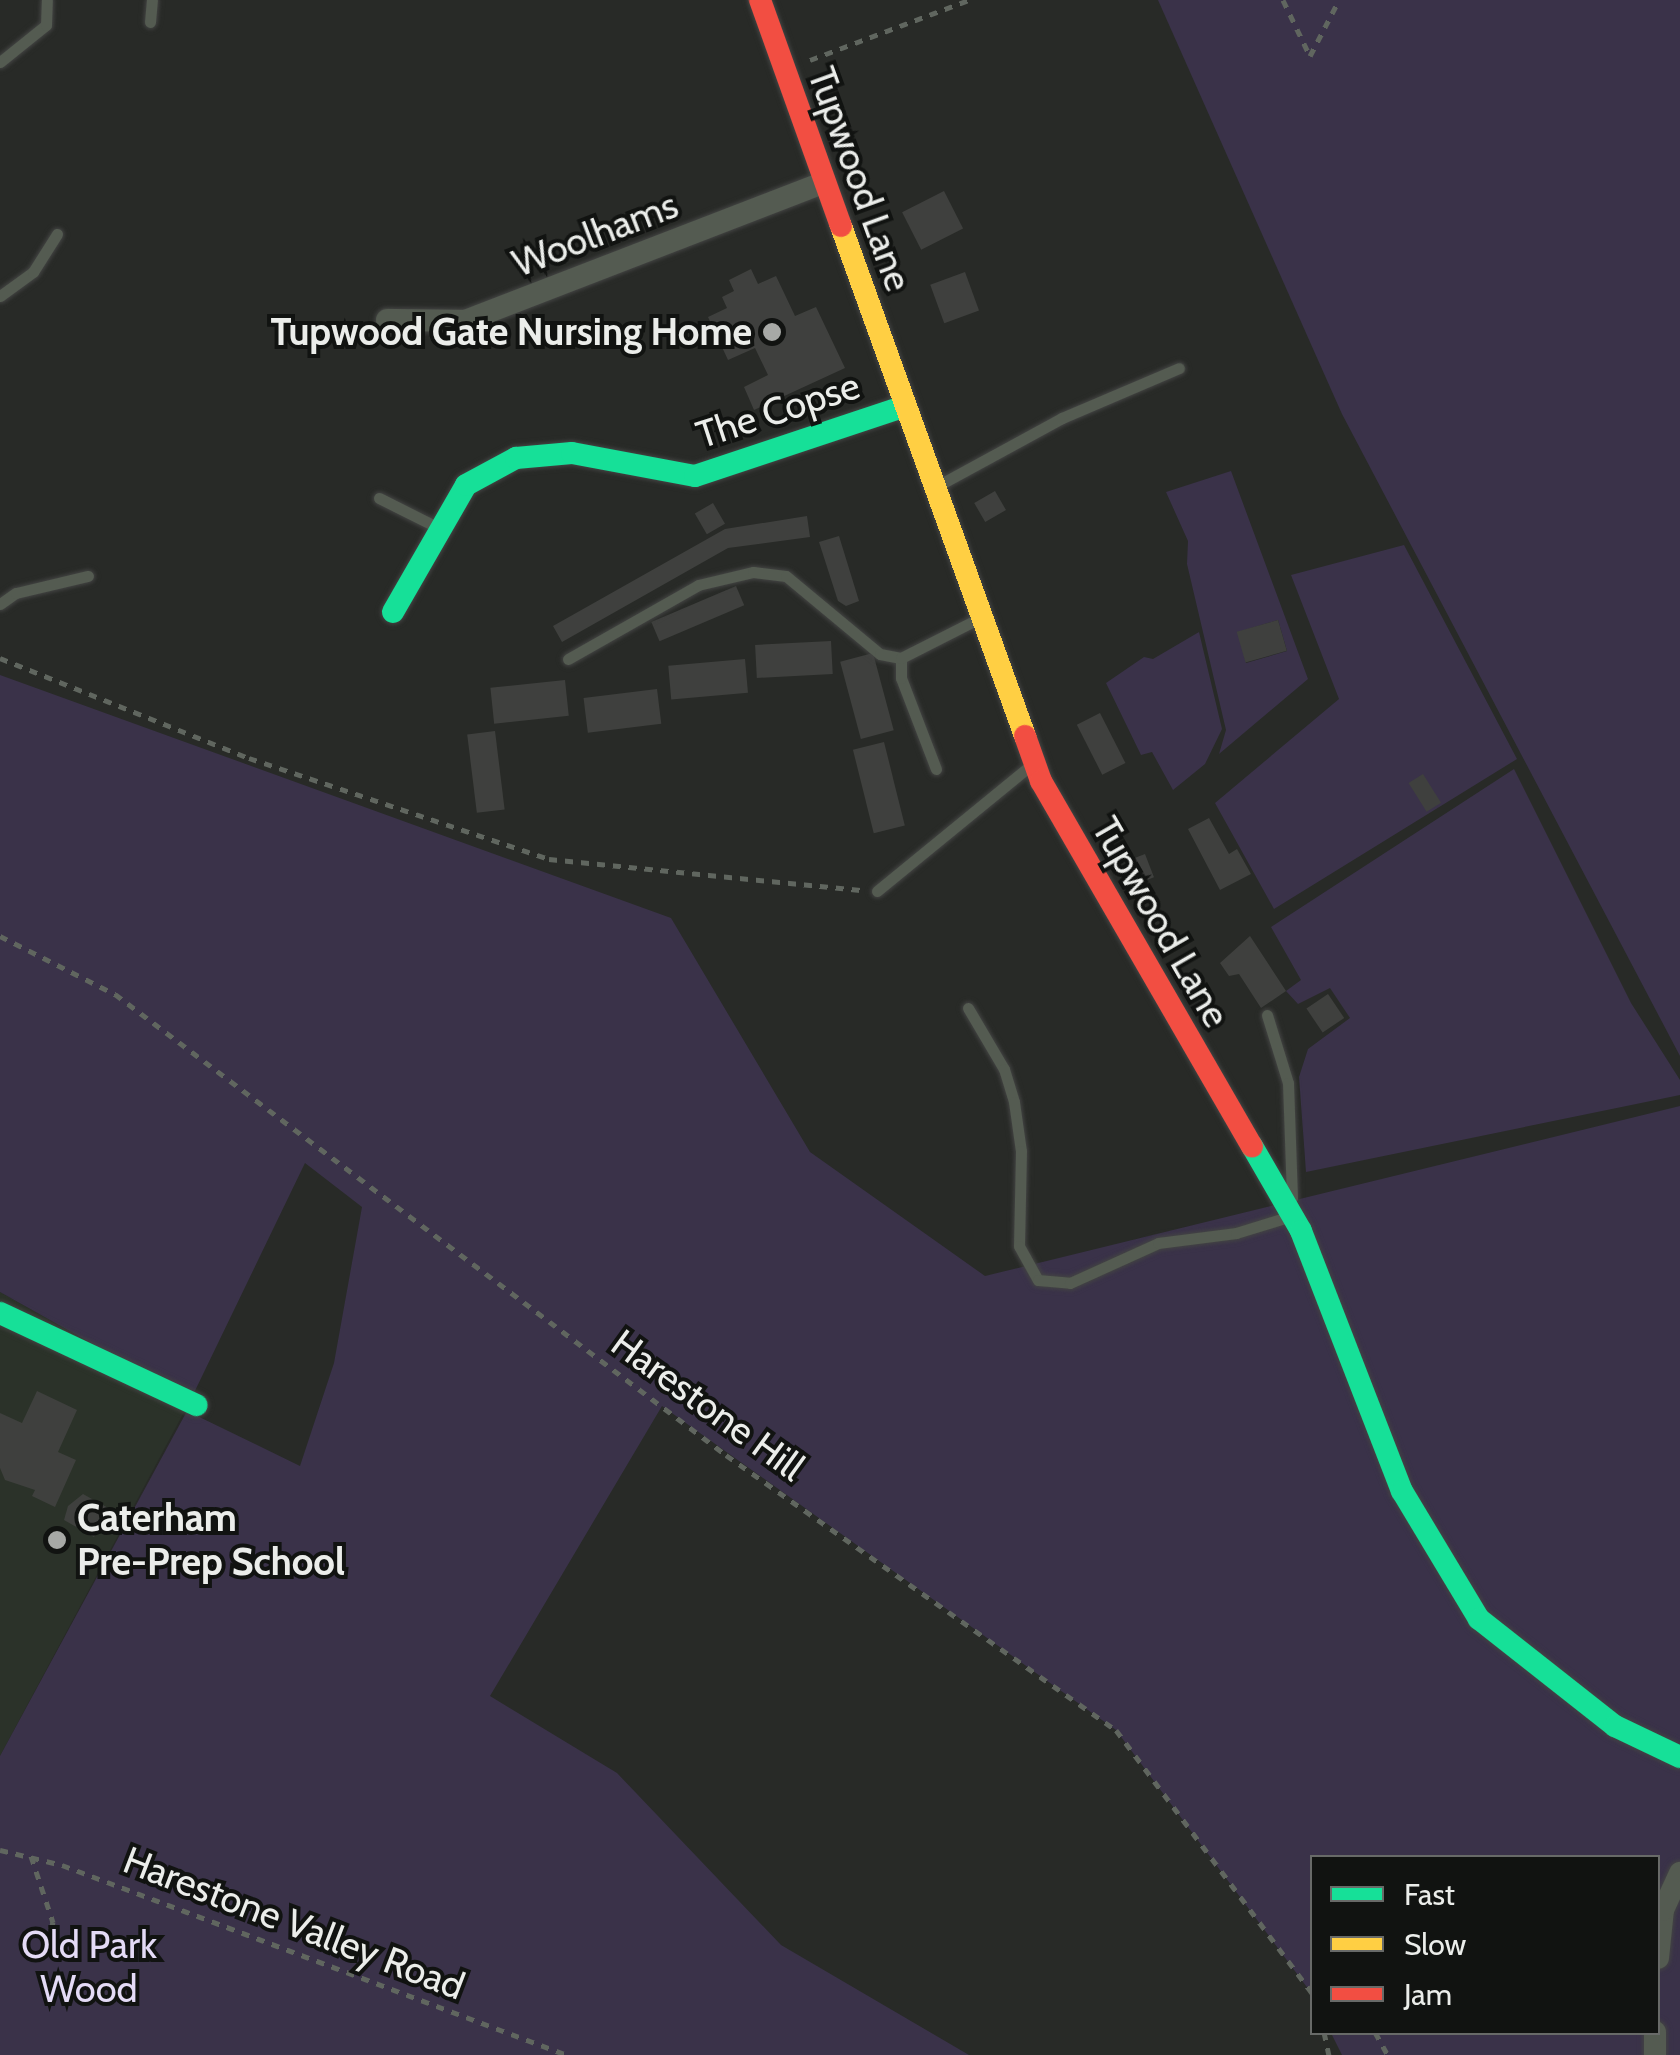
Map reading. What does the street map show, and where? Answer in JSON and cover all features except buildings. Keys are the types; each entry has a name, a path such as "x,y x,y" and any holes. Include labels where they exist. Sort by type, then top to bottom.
{"street":[{"name":"Tupwood Lane","path":"760,0 822,183 1034,762 1137,956 1289,1211 1402,1491 1459,1592 1479,1619 1541,1672 1614,1726 1680,1758"},
{"name":"Woolhams","path":"387,320 465,320 822,183"},
{"name":"The Copse","path":"393,612 466,485 516,458 572,453 695,476 905,406"},
{"path":"0,1313 196,1405"},
{"path":"1660,1939 1663,1910 1680,1874"}],"lane":[{"path":"0,62 46,25 48,0"},
{"path":"150,22 152,0"},
{"path":"0,296 33,272 56,234"},
{"path":"935,486 1062,418 1179,368"},
{"path":"379,498 412,520 441,528"},
{"path":"568,659 698,585 754,572 786,576 880,654 901,658 982,617"},
{"path":"0,604 16,593 88,576"},
{"path":"901,658 901,678 936,769"},
{"path":"877,892 1034,762"},
{"path":"968,1008 1004,1069 1014,1102 1021,1151 1019,1246 1038,1280 1070,1283 1158,1243 1236,1234 1289,1211 1295,1170 1288,1083 1267,1015"}],"path":[{"path":"784,70 968,0"},
{"path":"1283,0 1310,56 1339,0"},
{"path":"0,658 249,758 549,859 877,892"},
{"name":"Harestone Hill","path":"0,936 115,994 726,1455 1116,1730 1310,1991"},
{"name":"Harestone Valley Road","path":"0,1850 31,1856 567,2055"},
{"path":"31,1856 53,1922 42,1958"}],"shaded area":[{"name":"Caterham Pre-Prep School","path":"0,1292 191,1399 0,1756"}],"green space":[{"path":"1158,0 1680,0 1680,1056 1342,414"},
{"path":"1231,471 1308,679 1219,754 1226,730 1187,564 1188,541 1166,492","holes":["1278,620 1287,651 1246,663 1238,632"]},
{"path":"1404,545 1517,759 1274,909 1215,803 1339,699 1291,575"},
{"path":"1199,632 1222,729 1205,764 1173,790 1152,752 1141,755 1106,683 1144,657 1153,659"},
{"name":"Old Park Wood","path":"0,675 671,918 810,1152 985,1276 1680,1106 1680,2055 1342,2055 1332,2035 1660,2035 1660,1855 1310,1855 1310,1991 1116,1730 662,1406 490,1696 617,1773 781,1945 969,2055 0,2055 0,1756 187,1411 300,1466 334,1363 362,1207 305,1163 191,1399 0,1292"},
{"path":"1514,769 1631,1003 1680,1080 1680,1095 1306,1172 1299,1077 1308,1049 1350,1018 1330,988 1298,1004 1286,991 1301,980 1271,927"}],"traffic: fast":[{"path":"393,612 466,485 516,458 572,453 695,476 905,406"},
{"path":"1252,1146 1301,1231 1402,1491 1479,1619 1615,1726 1680,1757"},
{"path":"0,1313 196,1405"}],"traffic: slow":[{"path":"841,226 1025,736"}],"traffic: jam":[{"path":"760,0 841,226"},
{"path":"1025,736 1041,781 1252,1146"}],"place":[{"name":"Tupwood Gate Nursing Home","path":"772,332"},
{"name":"Caterham Pre-Prep School","path":"57,1540"}]}
